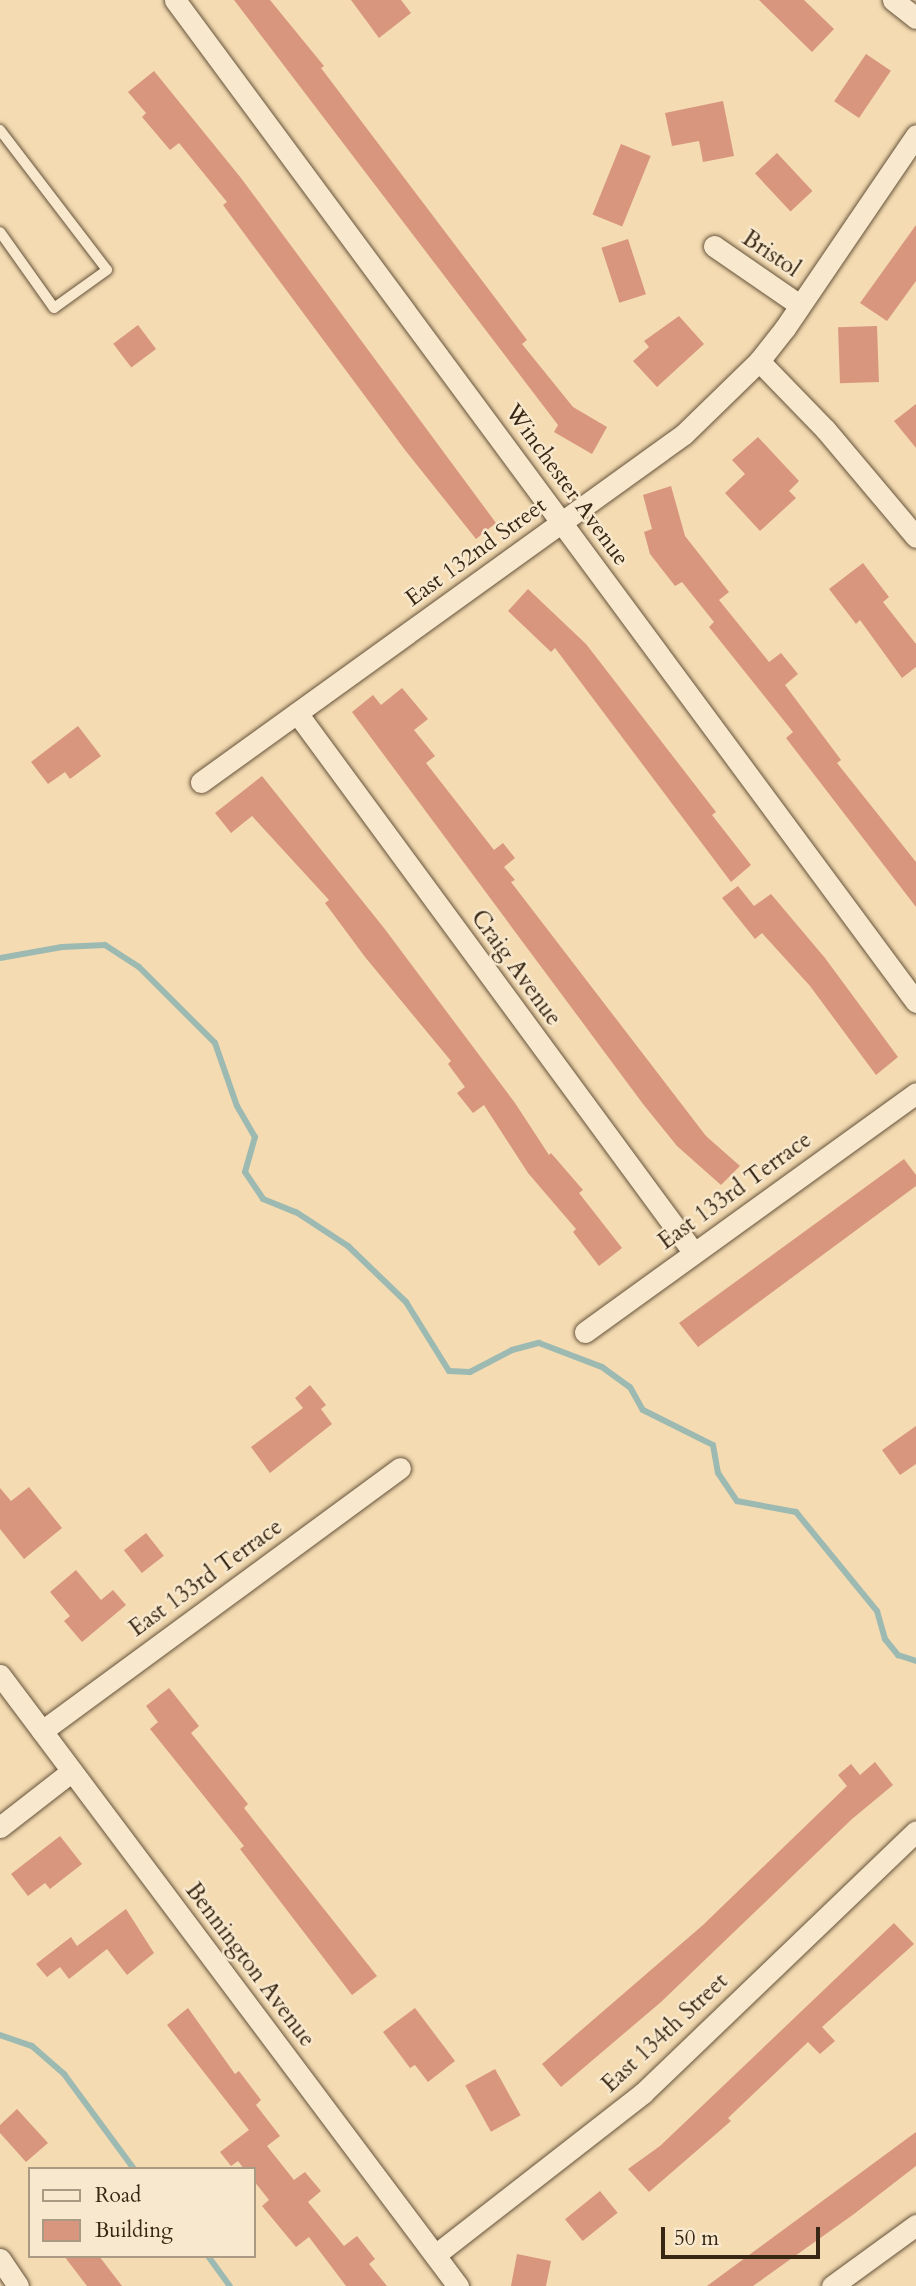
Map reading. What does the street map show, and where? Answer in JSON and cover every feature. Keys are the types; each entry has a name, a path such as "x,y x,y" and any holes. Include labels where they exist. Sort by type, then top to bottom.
{"street":[{"name":"Winchester Avenue","path":"175,0 916,1002"},
{"path":"893,0 916,18"},
{"name":"East 132nd Street","path":"201,782 684,434 759,361 916,135"},
{"name":"Bristol","path":"714,246 798,304"},
{"path":"759,361 825,429 916,537"},
{"name":"Craig Avenue","path":"297,713 694,1254"},
{"name":"East 133rd Terrace","path":"585,1332 916,1093"},
{"name":"East 133rd Terrace","path":"42,1731 401,1468"},
{"name":"Bennington Avenue","path":"0,1675 458,2286"},
{"path":"0,1827 72,1771"},
{"name":"East 134th Street","path":"435,2255 643,2092 916,1831"},
{"path":"832,2286 916,2225"},
{"path":"0,2259 18,2286"}],"lane":[{"path":"0,130 107,270 54,308 0,232"}],"building":[{"path":"234,0 270,0 324,66 321,68 527,340 522,344 573,407 607,427 592,454 554,432 558,425"},
{"path":"351,0 401,0 411,13 379,38"},
{"path":"759,0 804,0 834,29 812,52"},
{"path":"866,54 891,71 859,118 834,101"},
{"path":"154,71 241,178 496,523 476,539 405,450 223,205 227,202 179,143 170,150 142,117 146,113 128,92"},
{"path":"723,101 734,156 703,162 699,141 672,146 665,113"},
{"path":"621,144 651,156 622,226 593,214"},
{"path":"777,153 812,191 791,211 755,173"},
{"path":"916,225 916,281 887,321 860,303"},
{"path":"628,239 646,294 619,303 601,248"},
{"path":"679,316 704,344 657,387 633,361 649,347 644,341"},
{"path":"138,325 156,349 131,368 113,344"},
{"path":"877,326 879,382 840,383 838,327"},
{"path":"916,404 916,448 894,421"},
{"path":"758,437 799,481 789,491 796,498 760,531 725,493 745,474 732,460"},
{"path":"671,486 685,536 729,592 719,600 769,662 781,653 798,674 785,685 841,760 837,763 916,862 916,907 786,738 793,732 709,627 714,622 682,582 675,586 650,554 644,532 652,529 643,495"},
{"path":"863,563 889,597 883,602 916,644 916,667 902,678 860,620 856,624 829,589"},
{"path":"528,589 586,644 716,812 712,815 751,865 731,882 555,648 551,652 508,611"},
{"path":"402,688 428,719 414,730 435,756 426,763 494,850 503,843 515,858 504,867 515,880 511,882 706,1136 740,1166 721,1185 677,1146 643,1104 352,712 373,695 381,705"},
{"path":"78,726 101,756 70,779 65,772 48,784 31,762"},
{"path":"262,776 384,928 515,1103 549,1155 551,1153 583,1190 579,1193 622,1248 599,1266 573,1232 576,1229 528,1173 484,1105 473,1113 457,1093 465,1087 448,1064 451,1061 365,957 325,903 329,900 252,816 231,833 215,813"},
{"path":"738,886 754,906 771,894 825,958 898,1057 876,1075 810,986 762,933 755,939 722,898"},
{"path":"904,1159 916,1175 916,1186 698,1347 679,1323"},
{"path":"310,1385 326,1405 321,1409 332,1424 270,1473 251,1447 303,1408 295,1398"},
{"path":"916,1426 916,1464 900,1475 882,1450"},
{"path":"29,1487 62,1528 24,1559 0,1529 0,1488 11,1501"},
{"path":"146,1533 164,1556 142,1573 124,1550"},
{"path":"76,1570 101,1600 113,1590 126,1605 82,1642 64,1621 70,1616 50,1592"},
{"path":"169,1688 199,1726 191,1733 248,1804 244,1808 377,1976 352,1995 240,1849 244,1846 150,1729 158,1722 146,1706"},
{"path":"875,1762 893,1785 852,1819 661,2002 561,2087 542,2064 703,1925 847,1786 838,1775 851,1764 860,1775"},
{"path":"60,1836 82,1864 50,1889 45,1883 28,1896 11,1874"},
{"path":"126,1909 154,1953 127,1975 107,1949 69,1979 60,1967 47,1977 36,1964 71,1937 77,1946"},
{"path":"894,1923 914,1944 822,2027 835,2041 820,2054 808,2042 728,2118 731,2121 649,2192 628,2169 660,2146"},
{"path":"188,2008 235,2074 239,2071 261,2100 256,2105 280,2136 267,2146 294,2180 305,2172 321,2191 308,2202 344,2246 357,2236 375,2259 369,2264 387,2286 346,2286 309,2237 296,2247 262,2206 269,2200 256,2184 256,2167 242,2167 238,2161 231,2166 220,2152 249,2130 167,2025"},
{"path":"415,2008 455,2061 428,2082 415,2065 410,2068 383,2032"},
{"path":"495,2069 521,2115 491,2132 465,2085"},
{"path":"17,2109 48,2143 26,2162 0,2133 0,2125"},
{"path":"916,2132 916,2166 854,2214 753,2286 707,2286"},
{"path":"600,2191 618,2213 583,2241 565,2219"},
{"path":"517,2254 551,2261 546,2286 511,2286"},
{"path":"66,2258 101,2258 122,2286 87,2286"}],"waterway":[{"path":"0,958 62,947 105,945 139,967 215,1043 237,1106 255,1137 245,1172 263,1199 296,1212 348,1246 406,1302 449,1371 470,1372 512,1350 539,1343 602,1367 630,1387 643,1410 713,1445 718,1473 737,1501 796,1512 877,1611 885,1639 898,1655 916,1661"},
{"path":"0,2035 32,2046 64,2074 133,2167"},
{"path":"209,2258 230,2286"}]}
